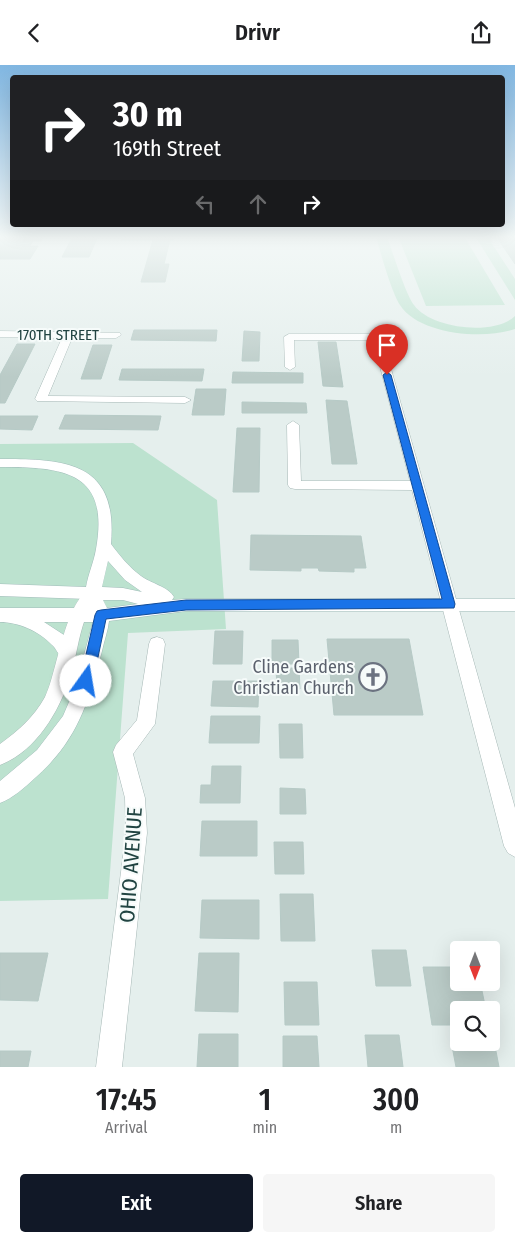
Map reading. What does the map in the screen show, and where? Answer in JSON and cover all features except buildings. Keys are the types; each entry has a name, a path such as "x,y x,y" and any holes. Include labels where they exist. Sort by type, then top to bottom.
{"street":[{"name":"170TH STREET","path":"0,335 116,335"},
{"path":"68,335 41,399 185,400"},
{"path":"290,367 289,337 377,337 515,846"},
{"path":"293,425 295,485 418,486"},
{"path":"0,463 45,465 71,471 84,477 96,487 102,500 104,519 104,545 94,593 78,615 52,701 37,725 19,743 0,756"},
{"path":"104,545 122,570 133,579 178,605"},
{"path":"0,590 123,594 178,605"},
{"path":"0,793 21,779 60,737 76,711 86,681 101,615 94,593"},
{"path":"6,615 101,615 178,605 515,605"},
{"path":"6,615 37,625 55,637 68,652"},
{"name":"OHIO AVENUE","path":"109,1067 138,817 135,792 123,752 146,724 157,644"}],"green space":[{"path":"390,283 403,283 414,305 422,313 434,320 463,327 479,328 506,322 515,316 515,329 487,334 470,334 437,329 409,315 400,305"},
{"path":"417,283 492,283 505,305 426,306"},
{"path":"504,283 515,283 515,300"},
{"path":"133,443 217,500 226,629 128,633 108,899 0,901 0,444"}],"place":[{"name":"Cline Gardens Christian Church","path":"373,677"}],"route":[{"path":"86,681 101,615 170,605 449,604 387,375"}]}
